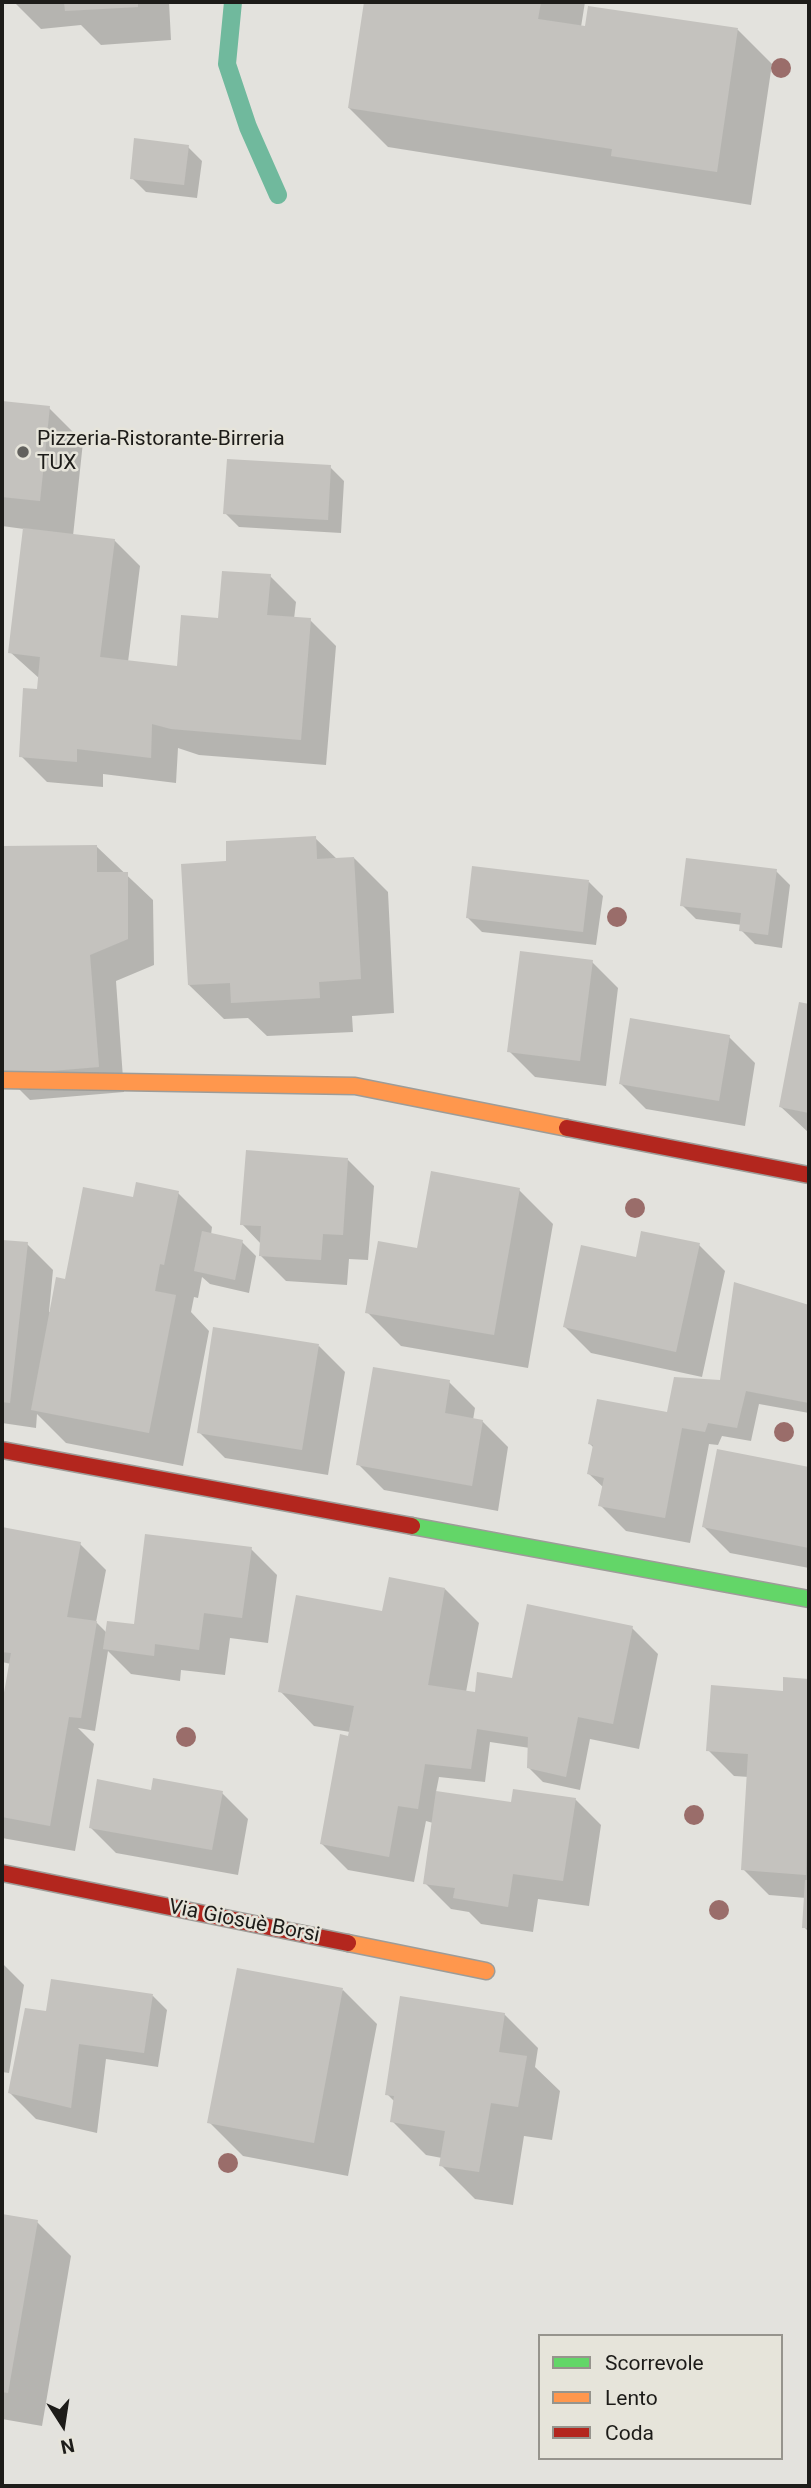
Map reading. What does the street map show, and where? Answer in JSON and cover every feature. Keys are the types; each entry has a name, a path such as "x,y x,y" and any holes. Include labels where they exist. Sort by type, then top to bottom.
{"street":[{"path":"2,1080 355,1086 809,1175"},
{"path":"2,1450 809,1599"},
{"name":"Via Giosuè Borsi","path":"2,1873 486,1971"}],"building":[{"path":"64,2 138,2 138,7 65,11"},
{"path":"364,2 541,2 538,19 585,26 588,6 738,28 717,172 611,156 612,149 348,108"},
{"path":"134,138 189,145 184,185 130,179"},
{"name":"Pizzeria-Ristorante-Birreria TUX","path":"2,401 50,406 40,501 2,497"},
{"path":"227,459 331,465 328,520 223,514"},
{"path":"23,528 115,539 100,657 177,666 181,615 218,618 222,571 271,574 267,615 311,618 301,740 171,729 152,724 151,758 77,749 77,762 19,757 23,688 37,689 40,657 8,653"},
{"path":"316,836 317,859 354,857 361,979 319,982 320,998 231,1003 230,983 188,985 181,864 226,861 226,841"},
{"path":"97,845 97,872 128,872 128,939 90,955 99,1067 2,1075 2,846"},
{"path":"686,858 777,869 768,935 739,931 741,913 680,906"},
{"path":"472,866 589,880 583,932 466,918"},
{"path":"520,951 593,960 580,1061 507,1052"},
{"path":"799,1002 809,1004 809,1113 779,1107"},
{"path":"630,1018 730,1035 719,1101 619,1084"},
{"path":"246,1150 348,1158 343,1235 323,1234 321,1260 259,1256 261,1226 240,1225"},
{"path":"431,1171 520,1188 494,1335 365,1313 378,1241 417,1248"},
{"path":"136,1182 179,1191 164,1265 160,1264 155,1291 176,1295 149,1433 31,1410 56,1277 65,1279 83,1187 133,1197"},
{"path":"202,1231 243,1240 235,1280 194,1271"},
{"path":"641,1231 700,1243 676,1352 563,1327 581,1245 636,1257"},
{"path":"2,1240 28,1242 10,1403 2,1402"},
{"path":"734,1282 809,1305 809,1403 746,1391 737,1428 708,1423 705,1432 682,1428 665,1518 598,1506 604,1478 587,1474 593,1445 588,1444 597,1399 667,1412 674,1377 720,1380"},
{"path":"213,1327 319,1344 302,1450 197,1433"},
{"path":"373,1367 450,1380 445,1413 483,1420 472,1486 356,1465"},
{"path":"717,1449 809,1467 809,1548 702,1527"},
{"path":"2,1527 81,1542 67,1617 97,1621 81,1718 69,1717 50,1826 2,1817 2,1704 11,1653 2,1652"},
{"path":"145,1534 252,1547 242,1618 204,1613 199,1650 155,1644 154,1656 103,1649 107,1621 134,1624"},
{"path":"389,1577 445,1588 428,1685 475,1692 477,1672 512,1678 527,1604 633,1626 613,1724 578,1717 566,1777 527,1768 528,1737 477,1729 471,1769 425,1764 418,1809 398,1806 389,1857 320,1844 340,1734 348,1736 354,1706 278,1692 296,1595 382,1611"},
{"path":"783,1677 809,1679 806,1875 741,1870 748,1754 706,1751 711,1685 783,1691"},
{"path":"153,1778 223,1791 212,1850 89,1828 97,1779 151,1790"},
{"path":"513,1789 576,1798 563,1881 513,1874 508,1907 453,1898 455,1888 423,1884 436,1791 511,1802"},
{"path":"805,1880 809,1880 809,1928 802,1928"},
{"path":"237,1968 343,1988 314,2143 207,2123"},
{"path":"51,1979 153,1994 144,2053 79,2044 71,2108 8,2093 25,2008 46,2011"},
{"path":"400,1996 505,2013 499,2052 527,2056 518,2107 491,2103 479,2172 439,2166 445,2131 390,2122 394,2096 385,2095"},
{"path":"2,2214 38,2220 8,2393 2,2392"}],"waterway":[{"path":"233,2 227,64 248,127 278,195"}],"traffic: fast":[{"path":"412,1526 809,1599"}],"traffic: slow":[{"path":"2,1080 355,1086 567,1128"},
{"path":"348,1943 486,1971"}],"traffic: jam":[{"path":"567,1128 809,1175"},
{"path":"2,1450 412,1526"},
{"path":"2,1873 348,1943"}],"place":[{"name":"Pizzeria-Ristorante-Birreria TUX","path":"23,452"}]}
